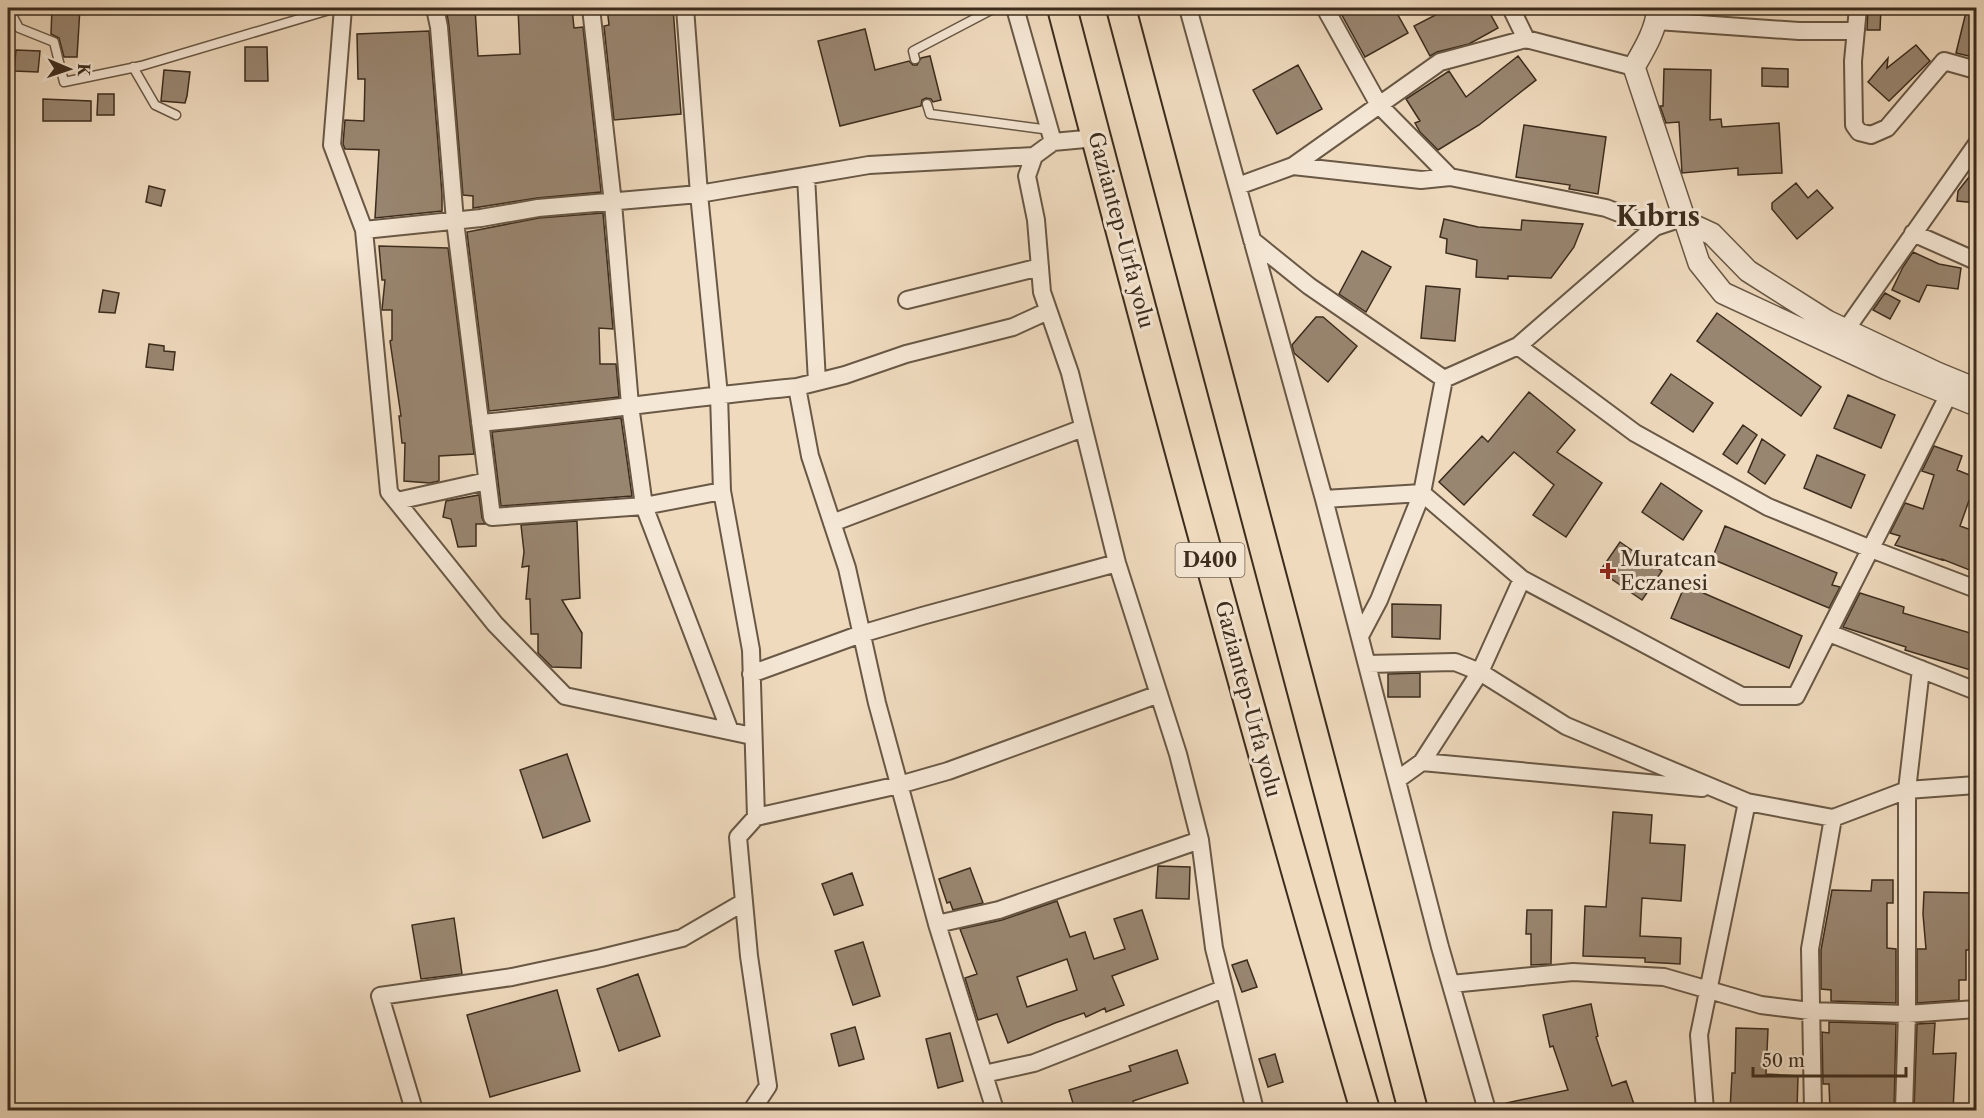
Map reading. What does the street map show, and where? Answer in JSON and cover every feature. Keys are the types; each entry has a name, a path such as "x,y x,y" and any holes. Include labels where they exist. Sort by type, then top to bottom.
{"highway":[{"name":"Gaziantep-Urfa yolu","path":"1062,8 1274,790 1365,1110"},
{"name":"D400","path":"1121,8 1413,1110"}],"street":[{"path":"343,8 332,145 364,230 389,492 495,624 565,696 752,736"},
{"path":"435,8 439,27 455,221 492,517 644,506 722,491"},
{"path":"591,8 613,202 630,405 644,506 730,731"},
{"path":"685,8 699,194 718,394 722,491 751,650 756,817"},
{"path":"1015,8 1051,136"},
{"path":"1188,8 1324,499 1451,984 1487,1110"},
{"path":"1325,8 1379,105 1450,177"},
{"path":"1511,8 1526,39"},
{"path":"1858,8 1853,61 1854,125 1859,132 1871,135 1887,128 1944,61 1977,70"},
{"path":"1856,31 1799,31 1658,14 1648,42 1634,68 1699,263 1723,293 1887,369 1977,405"},
{"path":"1238,186 1293,166 1440,62 1526,39 1634,68"},
{"path":"1051,136 1096,138"},
{"path":"1051,136 1034,156 1027,176 1036,220 1042,292 1070,373 1117,563 1178,754 1200,840 1214,948 1255,1110"},
{"path":"1845,331 1977,145"},
{"path":"364,230 455,221 538,208 699,194 869,165 1034,156"},
{"path":"1293,166 1421,180 1450,177 1606,208 1655,227"},
{"path":"806,176 817,382"},
{"path":"1444,379 1518,346 1655,227 1686,220 1712,234 1748,271 1845,331 1937,373 1977,388"},
{"path":"1913,234 1977,261"},
{"path":"1252,240 1309,285 1444,379"},
{"path":"907,300 1040,267"},
{"path":"480,423 585,413 718,394 797,387 845,375 906,354 1013,327 1048,311"},
{"path":"1518,346 1635,433 1768,507 1977,589"},
{"path":"1360,636 1379,600 1422,493 1444,379"},
{"path":"797,387 810,456 847,568 877,703 937,924 995,1110"},
{"path":"1324,499 1422,493 1522,579 1742,696 1796,696 1949,394"},
{"path":"832,523 1083,428"},
{"path":"397,501 488,481"},
{"path":"752,674 861,634 1117,563"},
{"path":"1397,780 1422,762 1480,672 1522,579"},
{"path":"1829,633 1977,691"},
{"path":"1367,664 1455,662 1480,672 1566,726 1748,802 1833,818 1907,790 1977,785"},
{"path":"1904,1110 1907,1014 1907,790 1921,669"},
{"path":"752,1110 768,1086 749,956 738,837 756,817 899,785 948,771 1159,694"},
{"path":"1422,762 1718,790"},
{"path":"1705,1110 1699,1035 1748,802"},
{"path":"1813,1110 1810,950 1833,818"},
{"path":"937,924 999,910 1200,840"},
{"path":"414,1110 380,996 512,977 682,938 744,902"},
{"path":"1451,984 1573,972 1664,977 1761,1005 1810,1011 1907,1014 1977,1009"},
{"path":"984,1074 1034,1063 1223,989"}],"lane":[{"path":"8,8 19,28 54,42 64,82 133,67 336,8"},
{"path":"915,59 913,51 995,8"},
{"path":"133,67 155,105 176,115"},
{"path":"927,104 930,114 1051,136"}],"building":[{"path":"52,8 80,8 77,57 64,57 59,38 51,34"},
{"path":"446,8 475,8 478,56 520,54 518,8 572,8 574,28 583,27 601,192 537,198 473,208 473,196 463,195"},
{"path":"607,8 673,8 681,114 614,120 604,26 609,25"},
{"path":"1338,8 1394,8 1408,33 1365,57"},
{"path":"1449,8 1487,8 1498,28 1469,44 1430,56 1414,26"},
{"path":"1868,8 1881,8 1880,30 1867,30"},
{"path":"1967,8 1977,8 1977,58 1956,53"},
{"path":"865,29 875,70 909,61 917,65 921,58 930,56 941,100 933,102 926,98 922,100 921,106 840,126 818,41"},
{"path":"429,31 442,211 375,218 379,150 345,149 343,144 345,120 364,121 365,79 358,79 357,34"},
{"path":"1916,45 1930,61 1889,101 1868,82 1888,58 1887,68"},
{"path":"245,47 267,47 268,81 245,81"},
{"path":"16,50 40,51 38,72 14,71"},
{"path":"1518,56 1536,80 1479,125 1438,150 1420,132 1415,123 1420,121 1406,99 1449,71 1466,97"},
{"path":"1298,65 1322,109 1277,134 1253,90"},
{"path":"1762,68 1788,69 1788,87 1762,86"},
{"path":"1664,69 1711,70 1710,120 1721,119 1722,127 1779,123 1782,173 1738,175 1738,168 1682,173 1679,122 1666,123 1660,106 1663,106"},
{"path":"164,70 190,72 185,103 161,101"},
{"path":"98,94 114,94 114,115 97,115"},
{"path":"43,99 91,101 91,121 43,121"},
{"path":"1524,125 1606,137 1598,194 1569,189 1570,185 1516,177"},
{"path":"1977,167 1977,203 1957,201 1958,191"},
{"path":"1796,183 1808,198 1817,190 1833,208 1797,239 1772,209 1772,203"},
{"path":"149,186 165,190 161,206 146,202"},
{"path":"603,213 613,329 599,328 600,364 616,364 619,397 489,411 467,232 539,218"},
{"path":"1444,219 1478,227 1521,230 1522,220 1583,224 1574,247 1551,278 1508,276 1508,279 1476,277 1477,260 1446,253 1447,239 1440,237"},
{"path":"379,246 448,248 474,454 439,456 439,481 430,483 404,481 405,443 402,443 399,416 401,416 390,341 392,340 392,310 382,310 385,280 382,280"},
{"path":"1362,251 1391,267 1366,312 1339,294"},
{"path":"1913,252 1939,264 1961,268 1958,289 1927,285 1919,302 1892,290"},
{"path":"1426,286 1460,289 1455,341 1421,338"},
{"path":"103,290 119,293 115,313 99,312"},
{"path":"1885,293 1900,301 1890,319 1873,310"},
{"path":"1717,313 1821,387 1801,416 1697,341"},
{"path":"1316,317 1323,317 1357,346 1328,382 1294,353 1292,345"},
{"path":"149,344 164,346 164,351 175,352 173,370 146,367"},
{"path":"1671,374 1713,403 1693,432 1651,403"},
{"path":"1529,392 1575,430 1557,452 1602,483 1566,537 1533,515 1554,485 1514,452 1464,505 1439,482 1482,436 1488,442"},
{"path":"1848,395 1895,415 1881,448 1834,428"},
{"path":"621,418 632,496 501,506 492,432"},
{"path":"1743,425 1757,435 1737,464 1723,454"},
{"path":"1762,439 1785,455 1765,484 1748,472"},
{"path":"1934,446 1962,456 1957,470 1977,478 1960,526 1977,532 1977,573 1942,559 1895,545 1900,536 1890,533 1905,503 1923,509 1934,475 1922,471"},
{"path":"1817,455 1865,475 1851,508 1804,488"},
{"path":"1661,483 1702,511 1683,540 1642,512"},
{"path":"479,495 485,524 476,524 476,546 458,547 451,519 443,517 446,501"},
{"path":"577,521 580,598 562,600 582,633 581,668 552,667 538,653 538,634 531,634 530,599 526,599 529,566 522,567 524,552 521,525"},
{"path":"1725,526 1837,573 1832,585 1840,587 1829,608 1712,559"},
{"path":"1620,542 1662,571 1642,600 1600,571"},
{"path":"1685,585 1802,636 1789,668 1671,618"},
{"path":"1860,593 1904,607 1903,613 1977,635 1977,672 1905,650 1906,647 1843,627"},
{"path":"1392,604 1441,605 1440,639 1392,637"},
{"path":"1420,673 1420,697 1388,697 1388,674"},
{"path":"567,754 590,821 543,838 520,770"},
{"path":"1613,812 1652,815 1650,843 1685,845 1681,901 1642,898 1640,936 1681,938 1680,964 1645,962 1645,958 1583,956 1585,906 1606,907"},
{"path":"1158,866 1190,867 1189,899 1156,898"},
{"path":"970,868 983,903 953,910 950,902 947,903 939,879"},
{"path":"852,873 863,905 834,915 822,884"},
{"path":"1872,880 1893,880 1893,903 1887,903 1887,948 1896,949 1896,1003 1831,1001 1831,990 1821,989 1821,950 1832,890 1871,891"},
{"path":"1924,892 1972,893 1969,950 1966,950 1966,980 1959,980 1959,1000 1917,1003 1917,949 1926,949"},
{"path":"1057,901 1070,937 1085,932 1094,959 1125,949 1114,919 1142,910 1158,959 1112,976 1124,1005 1106,1012 1105,1008 1086,1017 1084,1013 1008,1043 997,1014 978,1020 965,978 977,974 960,929 1002,920","holes":["1067,959 1077,990 1027,1007 1017,977"]},
{"path":"1527,910 1552,910 1551,964 1531,965 1531,934 1526,934"},
{"path":"454,918 462,974 421,979 412,925"},
{"path":"863,942 880,996 853,1005 835,951"},
{"path":"1247,960 1257,987 1242,992 1232,965"},
{"path":"638,974 660,1036 619,1051 597,989"},
{"path":"557,990 580,1071 490,1097 467,1015"},
{"path":"1591,1004 1598,1036 1596,1037 1612,1086 1626,1081 1636,1110 1506,1110 1506,1103 1568,1090 1553,1046 1550,1047 1543,1015"},
{"path":"1829,1022 1896,1024 1894,1110 1830,1110 1829,1084 1823,1084 1822,1032 1829,1033"},
{"path":"1935,1023 1933,1054 1956,1053 1953,1110 1914,1110 1917,1024"},
{"path":"855,1027 864,1059 839,1066 831,1034"},
{"path":"1736,1028 1768,1029 1766,1074 1798,1076 1797,1110 1730,1110 1732,1073 1735,1073"},
{"path":"950,1033 963,1081 938,1088 926,1039"},
{"path":"1177,1050 1188,1083 1133,1101 1136,1110 1075,1110 1069,1090 1131,1071 1129,1066"},
{"path":"1275,1054 1283,1082 1268,1087 1259,1059"}],"place":[{"name":"Muratcan Eczanesi","path":"1608,571"}],"district":[{"name":"Kıbrıs","path":"1658,217"}]}
